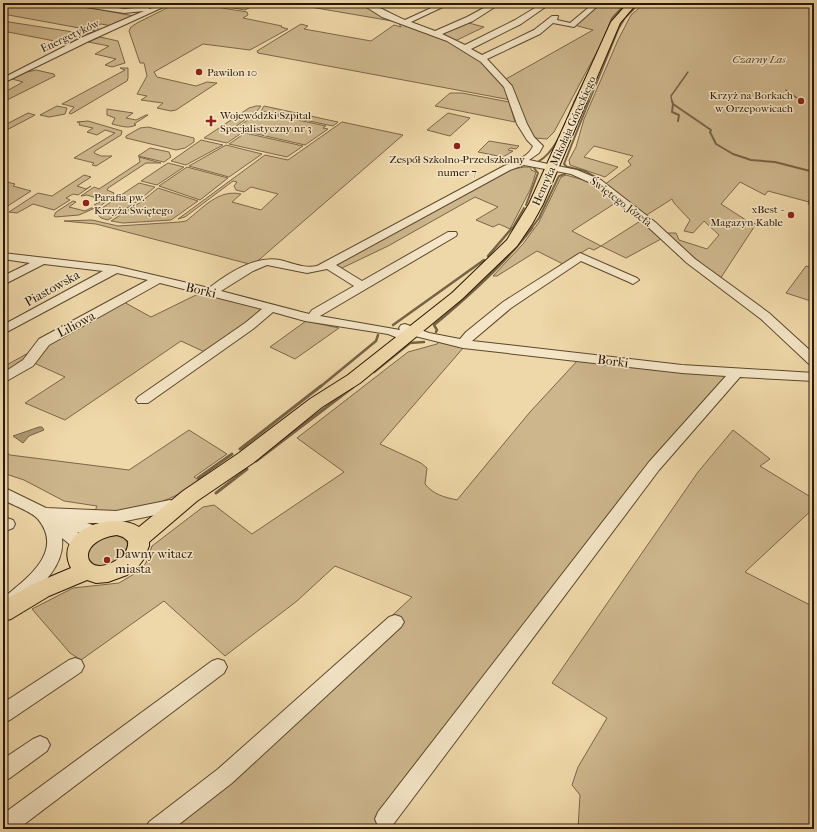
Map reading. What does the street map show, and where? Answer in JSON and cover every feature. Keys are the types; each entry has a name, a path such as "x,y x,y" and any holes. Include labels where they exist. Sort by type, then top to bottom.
{"main road":[{"name":"Henryka Mikołaja Góreckiego","path":"132,534 246,458 316,403 354,379 405,332 459,295 508,247 523,228 552,168 616,22 633,3"},
{"name":"Henryka Mikołaja Góreckiego","path":"132,534 170,506 190,496"},
{"path":"3,612 41,590 112,527 132,534 139,545 137,554 126,566 109,573 97,574 85,552"}],"street":[{"path":"73,3 124,11 142,9 154,11"},
{"name":"Energetyków","path":"3,80 82,41 154,11 169,3"},
{"path":"212,292 223,284 263,262 310,270 328,264 501,171 523,162 525,158 536,151 538,146 530,138 522,124 508,86 482,58 437,33 385,15 363,3"},
{"path":"406,22 448,3"},
{"path":"437,33 470,19 498,3"},
{"path":"466,48 518,22 548,3"},
{"path":"482,58 537,32 553,20 571,25 598,3"},
{"path":"373,8 382,5"},
{"name":"Świętego Józefa","path":"523,162 580,174 597,182 651,224 691,261 765,316 814,361"},
{"path":"312,318 316,313 452,234"},
{"name":"Borki","path":"3,256 115,270 212,292 312,318 405,332 463,344 682,369 814,377"},
{"path":"463,344 470,335 507,305 580,256 633,280"},
{"path":"3,282 44,260"},
{"path":"328,264 362,286"},
{"name":"Piastowska","path":"3,330 115,270"},
{"name":"Liliowa","path":"3,379 28,363 44,342 157,280"},
{"path":"143,400 243,330 270,307"},
{"path":"385,819 654,466 736,373"},
{"path":"3,493 43,514 85,552"},
{"path":"43,514 86,517 116,517 170,506"},
{"path":"3,608 38,579 50,562 54,550 54,535 43,514"},
{"path":"156,829 225,776 395,622"},
{"path":"3,714 75,666"},
{"path":"7,826 218,667"},
{"path":"3,771 40,745"}],"green space":[{"path":"3,3 65,3 134,16 112,26 101,24 92,27 102,30 70,44 3,31 3,21 86,34 96,31 3,14"},
{"path":"177,3 192,3 247,12 248,15 243,18 282,26 281,27 288,29 250,50 203,44 154,72 157,77 196,86 207,82 217,83 176,110 171,111 157,108 163,103 141,100 147,96 137,94 147,76 144,63 140,63 129,31 131,27 137,23"},
{"path":"206,3 259,3 245,10"},
{"path":"287,3 361,3 370,8 439,35 482,60 508,91 511,100 258,53 257,51 301,24 308,26 304,29 371,41 394,25 401,27 398,22"},
{"path":"600,3 630,3 614,20 554,132 547,139 535,138 521,115 516,103 513,89 506,79 593,30 574,25"},
{"name":"Czarny Las","path":"645,3 814,3 814,206 808,204 809,202 768,191 765,195 740,182 721,204 749,222 756,224 720,279 664,233 676,233 679,240 707,249 719,235 704,221 693,233 684,231 690,220 672,199 645,216 604,185 631,165 628,161 633,156 594,146 584,157 618,167 605,177 570,165 569,160 576,147 584,119 618,40 631,15"},
{"path":"465,22 484,27 455,41 440,33"},
{"path":"100,37 118,41 125,63 112,67 105,65 116,59 95,54 109,46 88,42"},
{"path":"120,68 128,68 127,81 71,114 69,113 74,107 62,104 125,70"},
{"path":"36,70 54,74 55,76 3,102 3,93 23,82 12,79 27,72"},
{"path":"450,93 462,93 509,102 515,122 435,106"},
{"path":"57,106 67,108 65,114 49,117 40,115"},
{"path":"261,106 257,111 232,129 243,132 227,143 204,138 249,108"},
{"path":"264,106 338,122 333,126 261,111"},
{"path":"107,109 133,113 126,118 136,120 148,115 134,124 136,125 124,127 112,124 115,118 107,115"},
{"path":"28,113 35,115 3,132 3,126"},
{"path":"264,113 326,126 323,128 328,129 305,145 235,129 255,115 260,116"},
{"path":"448,113 470,118 450,136 427,130"},
{"path":"88,121 122,131 121,135 95,151 94,153 101,156 112,156 96,166 92,165 94,163 74,158 115,133 105,130 97,135 87,132 93,128 79,125 80,123 77,122"},
{"path":"342,122 403,135 253,265 96,224 64,221 92,220 118,226 180,222 186,221 205,205 218,197 233,193 241,194 232,202 261,210 278,194 251,187 244,192 236,190 234,186 237,182 233,181 185,217 178,219 265,155 288,160"},
{"path":"148,127 194,138 194,142 185,148 176,150 126,138 126,136 140,128"},
{"path":"245,133 303,146 287,157 229,144"},
{"path":"201,140 223,145 186,165 171,161"},
{"path":"489,141 519,146 516,149 510,148 508,150 513,151 503,157 478,152"},
{"path":"226,145 262,154 229,177 189,166"},
{"path":"150,148 169,152 171,157 164,162 138,156"},
{"path":"139,157 161,163 146,163 108,188 107,190 114,193 113,196 99,207 94,205 100,202 100,199 87,195 81,196 94,187 99,189 140,162"},
{"path":"168,163 184,167 157,185 141,181"},
{"path":"187,167 228,178 200,200 159,186"},
{"path":"531,167 531,170 536,172 531,188 510,229 499,224 493,227 476,220 498,207 475,197 388,246 340,269 335,266 337,262 508,170"},
{"path":"84,175 91,177 77,186 86,189 91,186 78,195 73,194 66,198 70,200 54,210 33,204 17,213 9,212 38,193 52,196"},
{"path":"566,175 587,181 617,202 572,231 601,246 594,250 589,248 563,264 537,251 497,276 493,276 523,244 539,222 561,177"},
{"path":"3,181 15,184 13,186 31,191 3,209"},
{"path":"139,183 155,187 138,201 108,220 101,218 96,212"},
{"path":"158,188 198,201 171,220 123,223 111,221 141,202"},
{"path":"73,201 76,202 69,207 85,211 95,208 79,215 54,216 56,212"},
{"path":"642,220 661,239 626,258 601,246"},
{"path":"806,266 814,268 814,302 786,293"},
{"path":"200,293 266,308 207,353 181,341 65,420 25,403 65,377 34,363 3,381 3,367 122,301 151,317"},
{"path":"306,321 339,328 295,359 270,347"},
{"path":"439,342 464,347 380,444 421,463 427,468 425,484 428,488 440,495 457,500 530,412 578,360 683,373 730,375 383,819 396,829 163,829 412,597 335,566 297,601 225,656 164,601 81,660 70,653 32,609 73,588 119,583 134,574 146,563 152,546 203,507 214,505 252,534 344,472 297,438 408,352 437,344"},
{"path":"189,430 227,454 194,477 202,482 175,496 138,509 94,513 97,506 64,501 24,480 3,473 3,451 10,455 129,470"},
{"path":"733,430 770,459 760,466 814,499 814,508 745,572 814,607 814,829 679,829 678,825 673,829 578,829 580,795 572,785 578,767 607,718 552,683 698,472"},
{"path":"115,535 126,540 128,545 127,552 114,564 101,566 95,565 88,558 88,549 96,539"}],"shaded area":[{"path":"42,427 44,430 29,436 23,443 13,436"}],"waterway":[{"path":"604,38 612,18 626,3"},
{"path":"589,102 619,28 625,18 640,3"},
{"path":"574,102 593,63"},
{"path":"672,102 671,96 688,72"},
{"path":"786,90 797,98"},
{"path":"539,161 546,156 556,142 575,101"},
{"path":"568,168 564,164 589,101"},
{"path":"673,104 711,130 710,132 716,144 733,154 751,160 775,162 814,172"},
{"path":"673,104 672,112 679,115 678,121"},
{"path":"568,167 585,171 601,180"},
{"path":"526,205 538,173 534,168"},
{"path":"531,229 539,218 559,176 565,174"},
{"path":"809,201 814,194"},
{"path":"512,229 524,208"},
{"path":"488,256 512,228"},
{"path":"436,332 437,330 434,325 486,279 532,228"},
{"path":"393,325 484,260"},
{"path":"320,387 376,341 378,335"},
{"path":"374,372 410,343 424,342"},
{"path":"240,449 321,386"},
{"path":"256,461 353,387"},
{"path":"198,478 232,454"},
{"path":"216,493 247,469"}],"place":[{"name":"Pawilon 10","path":"199,72"},
{"name":"Krzyż na Borkach w Orzepowicach","path":"801,101"},
{"name":"Wojewódzki Szpital Specjalistyczny nr 3","path":"211,121"},
{"name":"Zespół Szkolno-Przedszkolny numer 7","path":"457,146"},
{"name":"Parafia pw. Krzyża Świętego","path":"86,203"},
{"name":"xBest - Magazyn Kable","path":"791,215"},
{"name":"Dawny witacz miasta","path":"107,560"}]}
